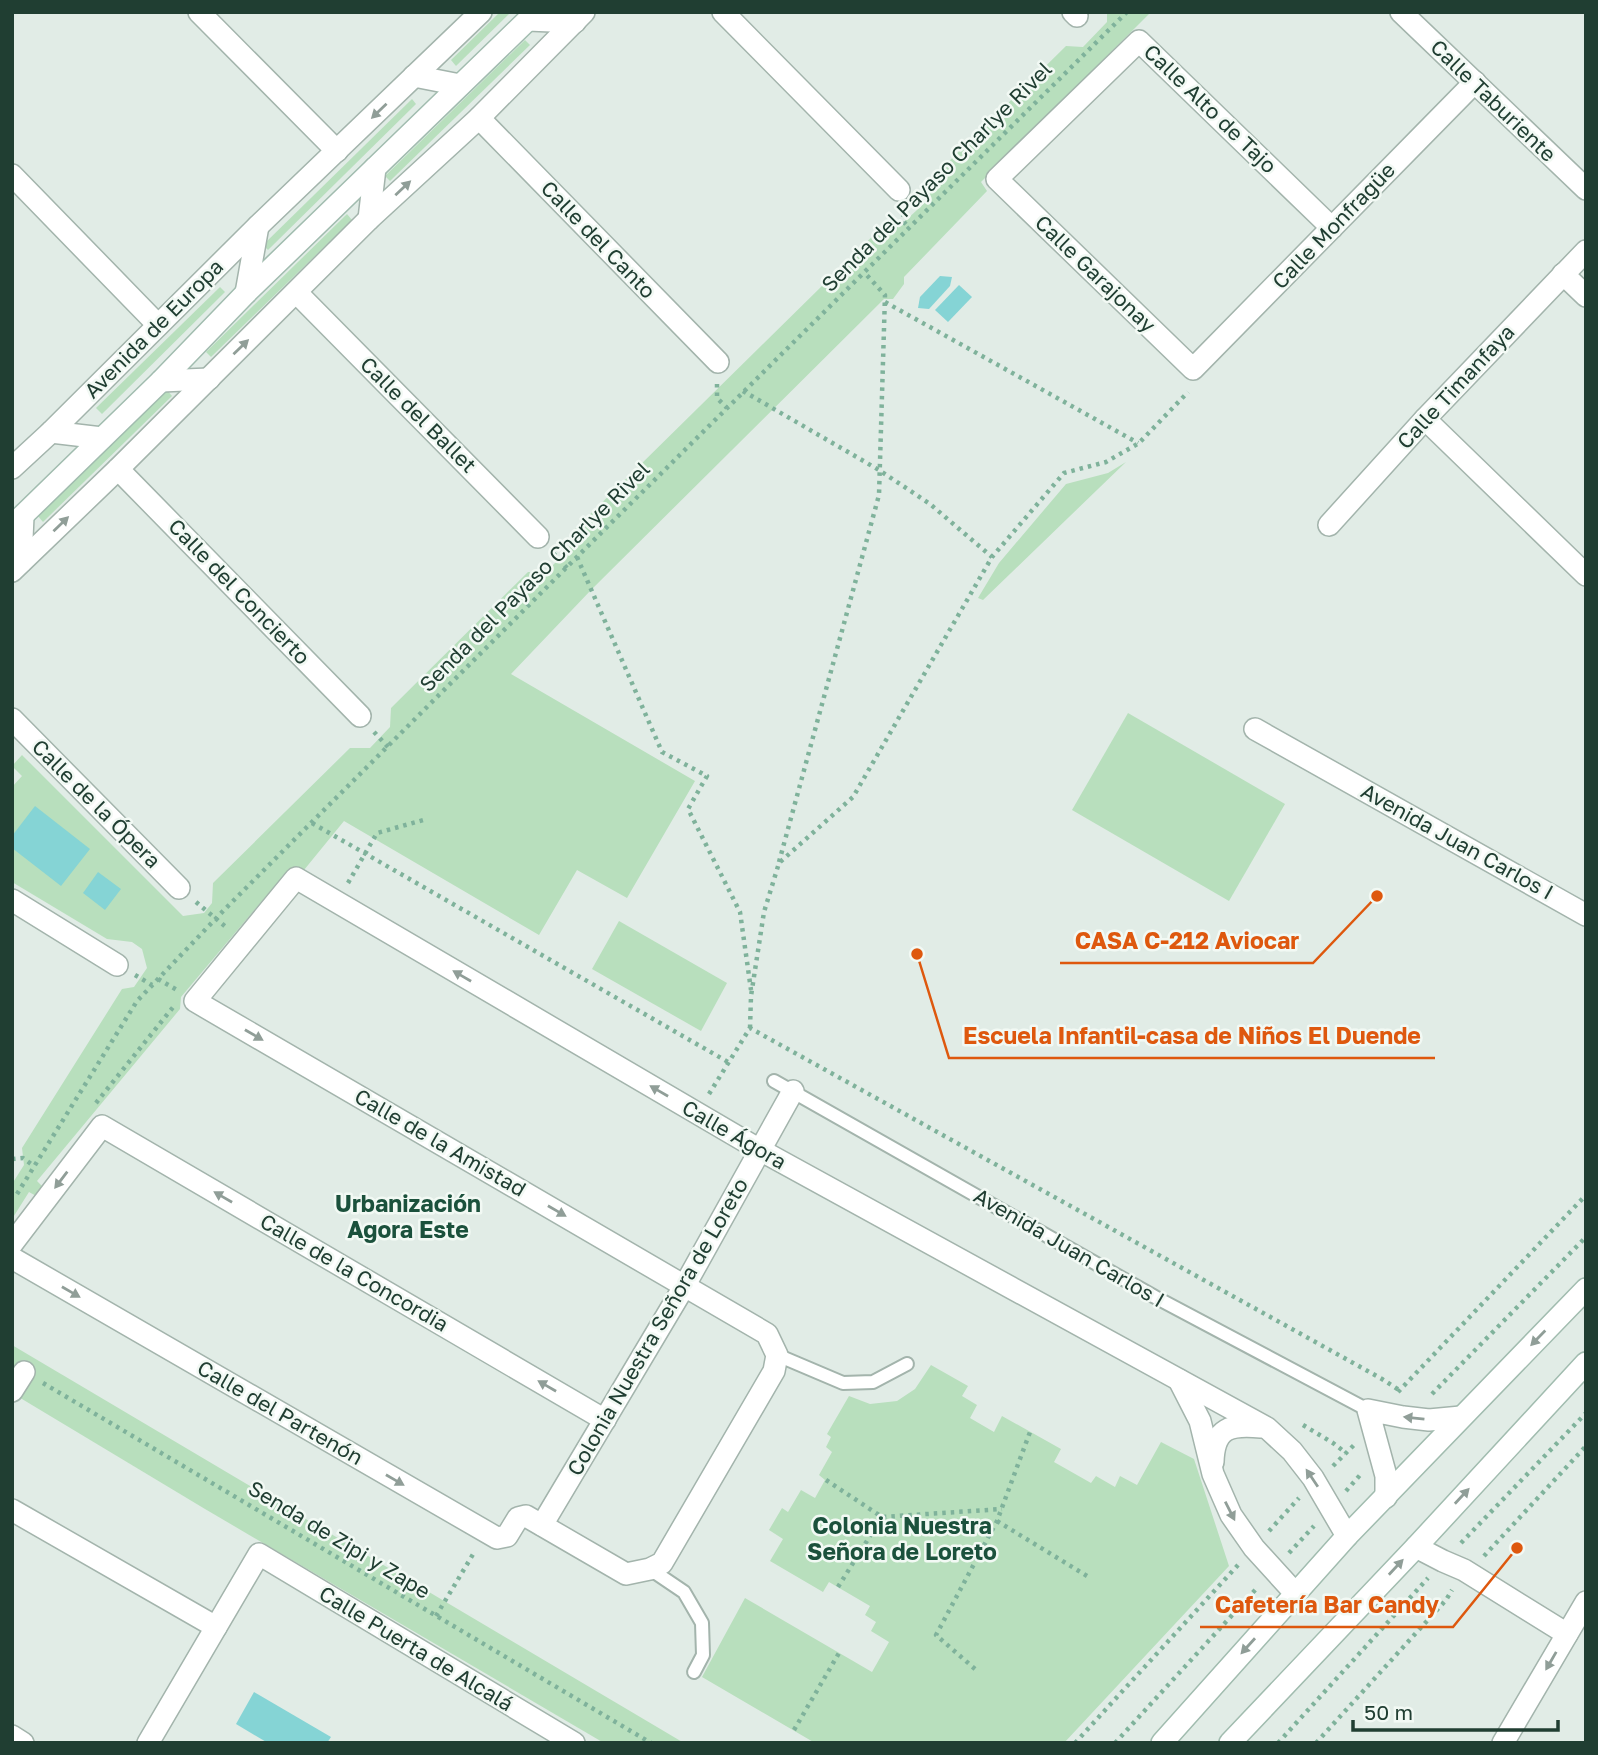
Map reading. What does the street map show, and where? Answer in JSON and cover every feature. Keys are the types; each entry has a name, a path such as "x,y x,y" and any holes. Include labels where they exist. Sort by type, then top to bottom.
{"street":[{"path":"199,12 337,151"},
{"name":"Avenida de Europa","path":"12,468 481,12"},
{"path":"723,12 899,190"},
{"name":"Calle Taburiente","path":"1401,12 1586,189"},
{"name":"Avenida de Europa","path":"17,567 18,521 161,381 246,293 532,16 580,17"},
{"name":"Avenida de Europa","path":"17,567 369,219 479,118 580,17"},
{"name":"Calle Alto de Tajo","path":"996,179 1139,41 1332,228"},
{"path":"414,76 460,85"},
{"name":"Calle Monfragüe","path":"1193,369 1475,82"},
{"name":"Calle del Canto","path":"479,118 718,362"},
{"path":"369,219 375,168"},
{"path":"12,175 158,325"},
{"name":"Calle Garajonay","path":"996,179 1193,369"},
{"name":"Avenida de Europa","path":"246,293 258,226"},
{"name":"Calle Timanfaya","path":"1329,525 1425,419 1586,251"},
{"path":"1563,274 1586,296"},
{"name":"Calle del Ballet","path":"297,293 538,537"},
{"name":"Avenida de Europa","path":"161,381 209,379"},
{"path":"1425,419 1586,575"},
{"path":"51,432 102,438"},
{"name":"Calle del Concierto","path":"118,469 360,716"},
{"name":"Calle de la Ópera","path":"12,719 180,888"},
{"name":"Avenida Juan Carlos I","path":"1255,729 1586,915"},
{"name":"Calle Ágora","path":"190,997 296,878 760,1150 1267,1428 1292,1451 1313,1478 1347,1536"},
{"path":"12,900 117,965"},
{"name":"Calle de la Amistad","path":"190,997 767,1334 777,1355"},
{"name":"Colonia Nuestra Señora de Loreto","path":"542,1524 685,1285 793,1091"},
{"path":"12,1244 102,1126"},
{"name":"Calle de la Concordia","path":"102,1126 606,1420"},
{"name":"Calle del Partenón","path":"12,1258 485,1533"},
{"path":"1162,1743 1347,1536 1586,1289"},
{"path":"485,1533 497,1538 507,1536 518,1518 526,1516 626,1574 650,1569 662,1563 774,1371 777,1355"},
{"path":"1230,1743 1586,1363"},
{"path":"12,1391 23,1372"},
{"path":"1179,1380 1200,1421 1213,1474 1231,1515 1254,1548 1295,1593"},
{"path":"1368,1410 1386,1476 1386,1497"},
{"name":"Avenida Juan Carlos I","path":"1368,1410 1429,1420 1461,1417"},
{"path":"1213,1474 1214,1448 1219,1435 1229,1428 1242,1425 1267,1428"},
{"path":"12,1510 216,1627 148,1743"},
{"path":"1416,1546 1464,1570 1567,1634"},
{"name":"Calle Puerta de Alcalá","path":"216,1627 259,1554 574,1743"},
{"path":"1503,1743 1586,1602"},
{"path":"12,1736 23,1743"}],"lane":[{"name":"Avenida Juan Carlos I","path":"774,1081 1155,1297 1368,1410"},
{"path":"777,1355 843,1382 873,1382 907,1364"},
{"path":"650,1569 684,1592 702,1623 703,1655 694,1672"}],"path":[{"name":"Senda del Payaso Charlye Rivel","path":"12,1202 136,1002 225,909 743,391 1127,12"},
{"path":"1075,14 1119,60"},
{"path":"750,1028 751,996 764,912 878,495 885,296 864,272"},
{"path":"885,302 1139,443"},
{"path":"779,863 853,797 992,557 1064,473 1106,462 1139,443 1194,386 1193,369"},
{"path":"743,391 879,470 930,504 992,557"},
{"path":"577,557 662,752 707,776 688,809 740,912 751,996"},
{"path":"344,890 377,833 427,819"},
{"path":"312,823 728,1062"},
{"path":"102,1126 85,1115 190,997 158,979"},
{"path":"12,1159 23,1158 34,1166"},
{"name":"Senda de Zipi y Zape","path":"23,1372 651,1743"},
{"path":"975,1669 936,1635 998,1521 1030,1432"},
{"path":"1316,1743 1446,1600 1464,1570 1485,1555 1586,1446"},
{"path":"826,1480 882,1517 1002,1509"},
{"path":"838,1587 882,1517"},
{"path":"998,1521 1087,1576"},
{"path":"436,1616 485,1533"},
{"path":"794,1730 839,1653"}],"green space":[{"path":"500,12 511,12 456,66 451,60"},
{"path":"1107,12 1151,12 981,182 987,191 904,277 904,284 893,299 884,299 591,590 511,674 695,781 627,898 577,870 539,935 344,821 304,870 289,869 181,997 180,1009 37,1181 44,1188 38,1197 29,1192 12,1219 12,1184 24,1165 22,1148 122,989 134,987 147,968 142,949 132,942 107,939 12,882 12,787 22,776 12,766 22,755 183,916 204,913 212,903 213,883 350,748 370,748 390,727 391,708 528,572 545,573 569,549 571,533 887,222 904,222 930,198 928,182 1066,46 1083,47 1107,22"},
{"path":"525,40 530,45 390,181 385,176"},
{"path":"412,99 416,104 268,250 263,245"},
{"path":"347,214 352,220 211,357 206,352"},
{"path":"220,287 225,292 102,414 96,408"},
{"path":"167,390 172,396 43,522 38,516"},
{"path":"1126,462 983,600 978,598 999,563 1066,484 1108,473"},
{"path":"1128,713 1285,804 1229,901 1072,810"},
{"path":"619,921 727,983 701,1031 592,969"},
{"path":"12,1345 684,1743 604,1743 205,1509 12,1393"},
{"path":"931,1365 968,1386 962,1396 977,1405 970,1418 994,1432 1002,1416 1061,1449 1054,1462 1091,1483 1096,1476 1115,1487 1120,1476 1137,1485 1161,1442 1194,1459 1229,1566 1064,1743 815,1743 702,1677 745,1598 872,1672 889,1642 871,1631 876,1622 865,1615 870,1606 829,1582 823,1592 770,1561 783,1539 769,1530 782,1508 788,1512 801,1490 815,1498 825,1480 819,1475 832,1452 826,1447 831,1437 827,1434 849,1396 870,1404 897,1401 915,1389"}],"water":[{"path":"940,276 952,277 950,286 929,309 918,308 920,297"},
{"path":"959,285 972,297 948,322 935,310"},
{"path":"35,806 90,849 61,886 12,848 12,836"},
{"path":"98,872 121,889 105,910 83,893"},
{"path":"254,1692 331,1737 327,1743 268,1743 236,1724"}],"place":[{"name":"CASA C-212 Aviocar","path":"1377,896"},
{"name":"Escuela Infantil-casa de Niños El Duende","path":"917,954"},
{"name":"Cafetería Bar Candy","path":"1517,1548"}],"district":[{"name":"Urbanización Agora Este","path":"408,1217"},
{"name":"Colonia Nuestra Señora de Loreto","path":"902,1539"}]}
